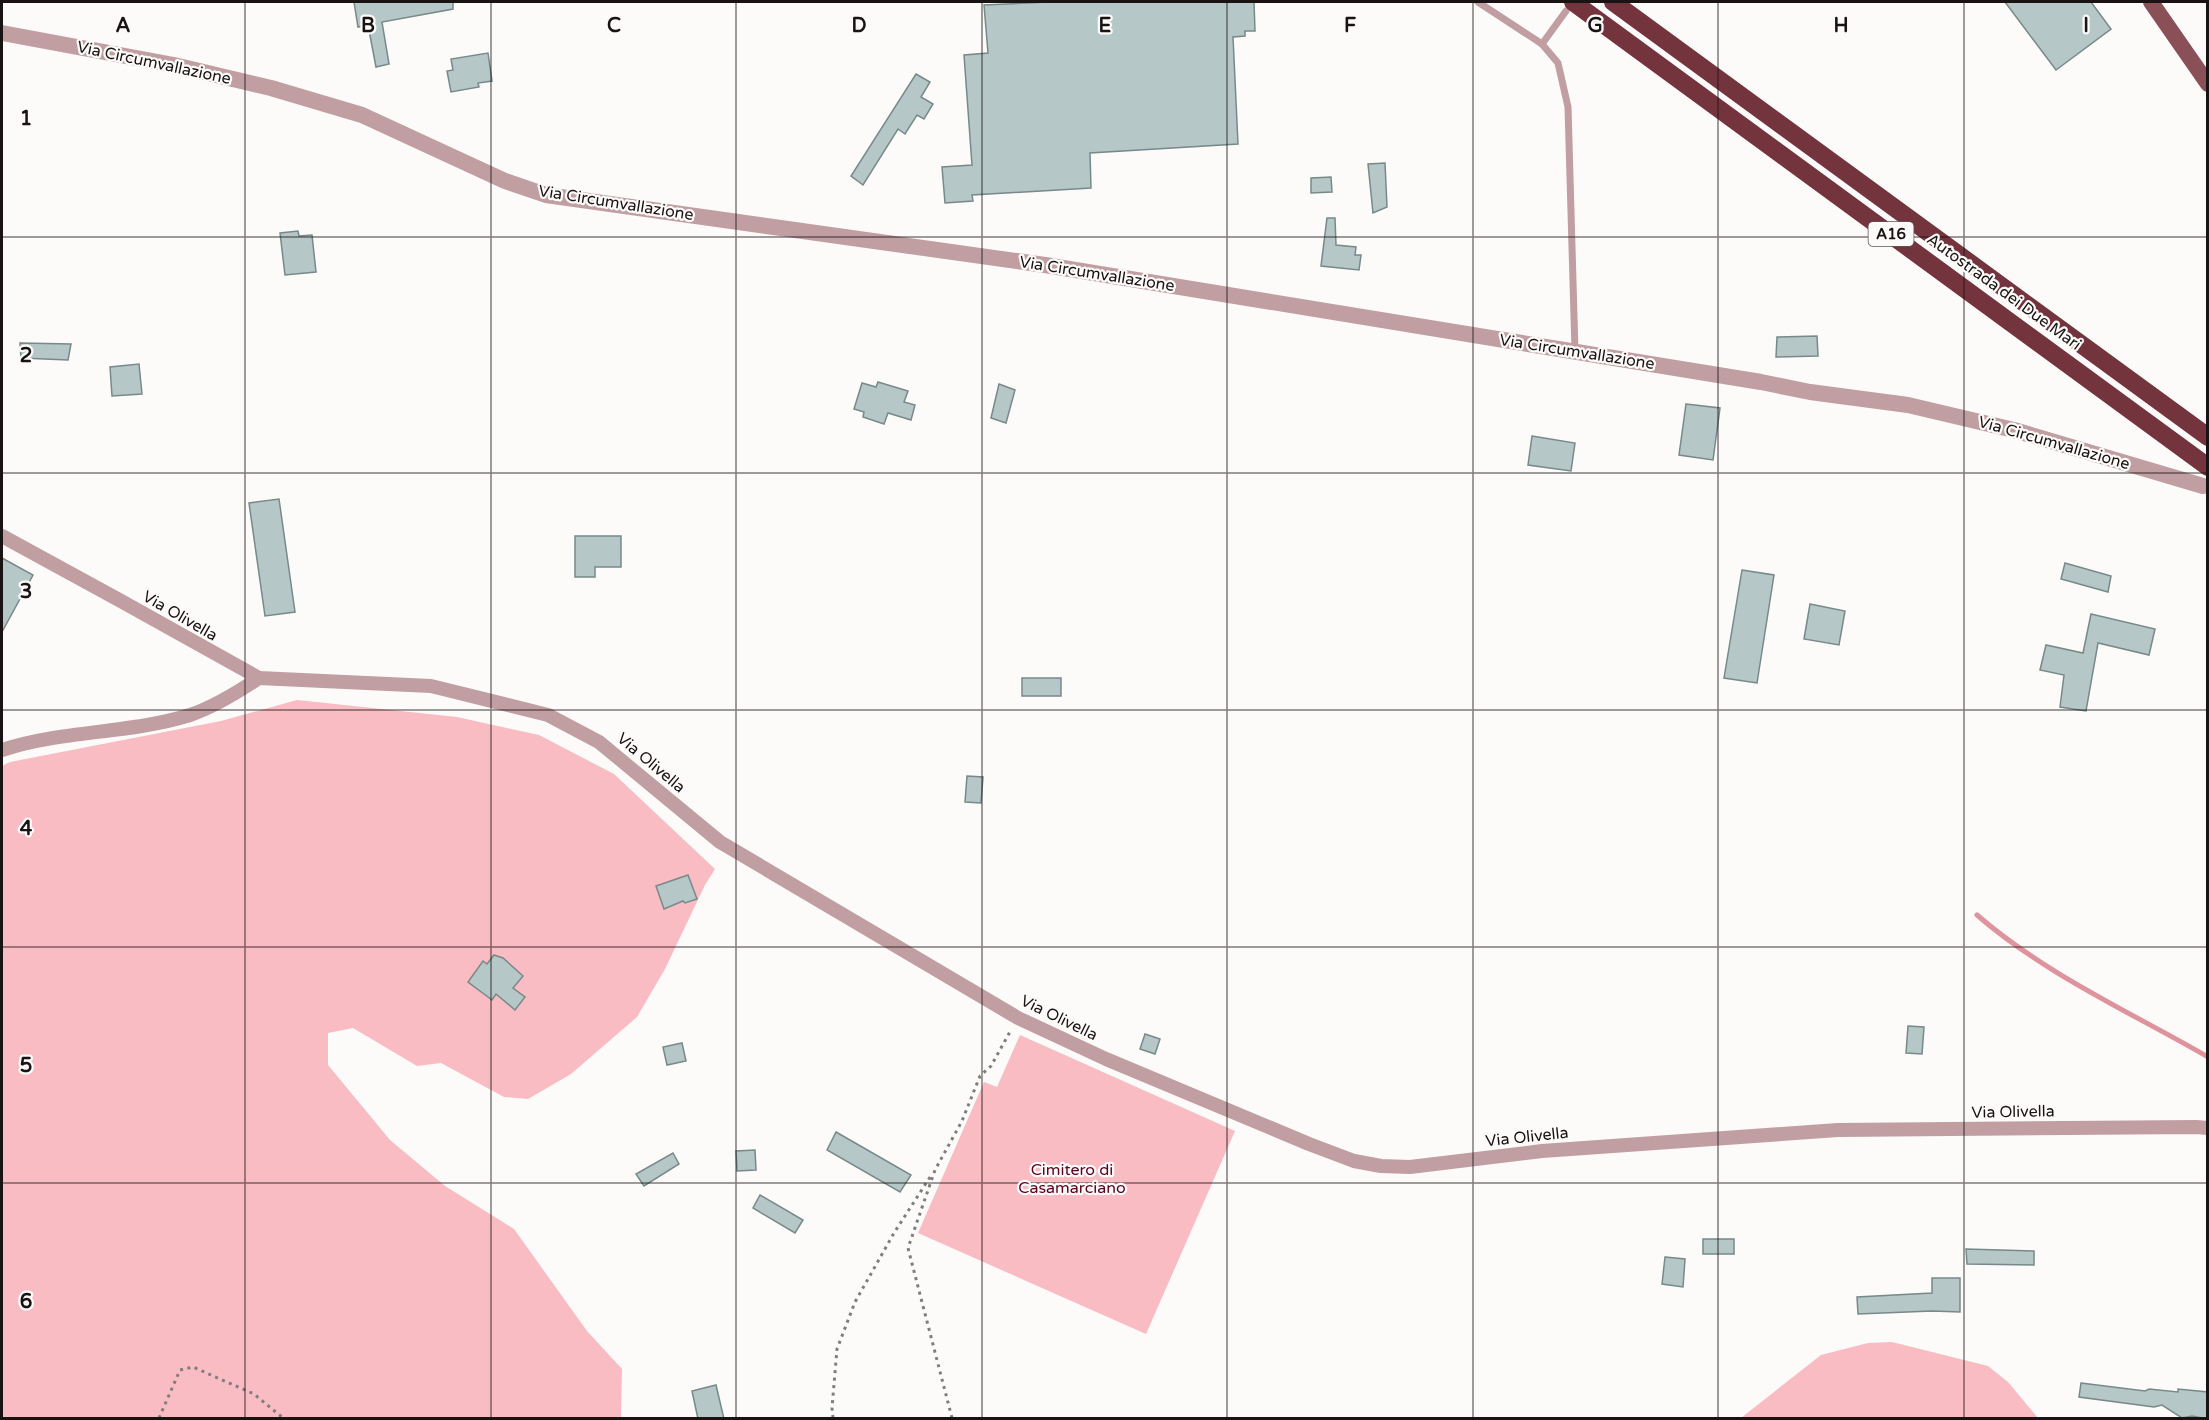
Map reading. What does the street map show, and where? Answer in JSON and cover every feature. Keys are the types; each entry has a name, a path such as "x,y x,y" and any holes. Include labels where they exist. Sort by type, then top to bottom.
{"highway":[{"name":"Autostrada dei Due Mari","path":"1613,2 2208,437"},
{"name":"Autostrada dei Due Mari","path":"1569,6 2208,467"}],"main road":[{"path":"2151,2 2208,84"}],"street":[{"name":"Via Circumvallazione","path":"2,33 174,65 271,88 362,115 505,181 546,195 1045,265 1761,382 1810,392 1908,405 2014,430 2203,486"},
{"name":"Via Olivella","path":"2,536 259,678 431,686 548,715 599,742 720,842 1018,1018 1106,1059 1354,1161 1381,1166 1410,1167 1542,1151 1838,1130 2208,1128"},
{"path":"2,750 28,742 132,728 192,714 236,693 259,678"}],"lane":[{"path":"1478,2 1542,44 1558,63 1568,108 1575,352"},
{"path":"1542,44 1569,6"}],"path":[{"path":"833,1419 837,1349 855,1302 894,1233 935,1170 962,1121 980,1076 991,1066 1018,1018"},
{"path":"935,1170 908,1248 952,1419"},
{"path":"159,1419 180,1370 193,1367 254,1394 283,1419"}],"green space":[{"path":"297,700 457,717 539,735 614,774 715,869 665,969 637,1017 571,1074 528,1099 504,1097 441,1063 417,1066 353,1028 328,1033 328,1065 390,1140 445,1186 514,1229 587,1331 622,1369 621,1418 2,1418 2,766 10,762 221,721"},
{"name":"Cimitero di Casamarciano","path":"1020,1035 1235,1131 1146,1334 918,1233 984,1082 997,1087"},
{"path":"1892,1342 1988,1366 2008,1382 2038,1418 1741,1418 1821,1355 1868,1343"}],"building":[{"path":"354,2 453,2 453,9 382,22 389,64 376,67 368,25 358,27"},
{"path":"1048,2 1254,2 1255,31 1245,31 1245,36 1233,37 1238,144 1090,153 1091,188 972,195 973,201 945,203 942,167 972,165 964,55 988,53 984,5"},
{"path":"2005,2 2091,2 2111,29 2056,70"},
{"path":"488,53 492,81 478,83 479,87 451,92 447,71 453,70 451,59"},
{"path":"916,74 930,82 921,97 933,104 924,119 917,115 905,134 898,129 863,185 851,176"},
{"path":"1385,163 1387,207 1373,213 1368,164"},
{"path":"1331,177 1332,192 1311,193 1311,178"},
{"path":"1327,218 1335,218 1336,245 1356,247 1355,255 1361,255 1359,270 1321,266"},
{"path":"298,231 299,236 312,235 316,272 285,275 280,233"},
{"path":"1817,336 1818,356 1776,357 1777,337"},
{"path":"20,343 71,344 68,360 21,358"},
{"path":"139,364 142,394 112,396 110,367"},
{"path":"878,382 908,391 904,402 915,405 911,420 888,413 884,424 863,417 864,412 854,409 862,383 876,387"},
{"path":"999,384 1015,390 1006,423 991,418"},
{"path":"1686,404 1720,408 1713,460 1679,455"},
{"path":"1532,436 1575,443 1571,471 1528,465"},
{"path":"279,499 295,612 265,616 249,503"},
{"path":"575,536 621,536 621,567 595,567 595,577 575,577"},
{"path":"2,558 33,575 2,632"},
{"path":"2065,563 2111,576 2108,592 2061,579"},
{"path":"1742,570 1774,575 1757,683 1724,678"},
{"path":"1810,604 1845,611 1839,645 1804,639"},
{"path":"2091,614 2155,629 2149,655 2098,643 2086,711 2060,707 2064,675 2040,670 2046,645 2083,653"},
{"path":"1022,678 1061,678 1061,696 1022,696"},
{"path":"967,776 983,777 981,803 965,802"},
{"path":"688,875 697,899 685,903 683,901 664,909 656,886"},
{"path":"494,955 503,958 523,976 513,988 525,997 515,1010 496,994 492,1000 468,982 483,961 487,964"},
{"path":"1908,1026 1924,1027 1922,1054 1906,1053"},
{"path":"1145,1034 1160,1039 1155,1054 1140,1049"},
{"path":"682,1043 686,1061 667,1065 663,1047"},
{"path":"836,1132 911,1175 900,1192 827,1150"},
{"path":"755,1150 756,1170 737,1171 736,1151"},
{"path":"673,1153 679,1164 644,1186 636,1174"},
{"path":"760,1195 803,1220 795,1233 753,1208"},
{"path":"1703,1239 1734,1239 1734,1254 1703,1254"},
{"path":"1966,1249 2034,1251 2034,1265 1967,1264"},
{"path":"1665,1257 1685,1259 1683,1287 1662,1284"},
{"path":"1932,1278 1960,1278 1960,1312 1858,1314 1857,1297 1932,1293"},
{"path":"2081,1383 2145,1391 2149,1389 2178,1392 2178,1389 2208,1392 2208,1419 2192,1416 2182,1418 2162,1405 2154,1407 2079,1397"},
{"path":"716,1385 724,1419 698,1419 692,1391"}],"waterway":[{"path":"1977,915 2003,936 2059,974 2208,1057"}]}
